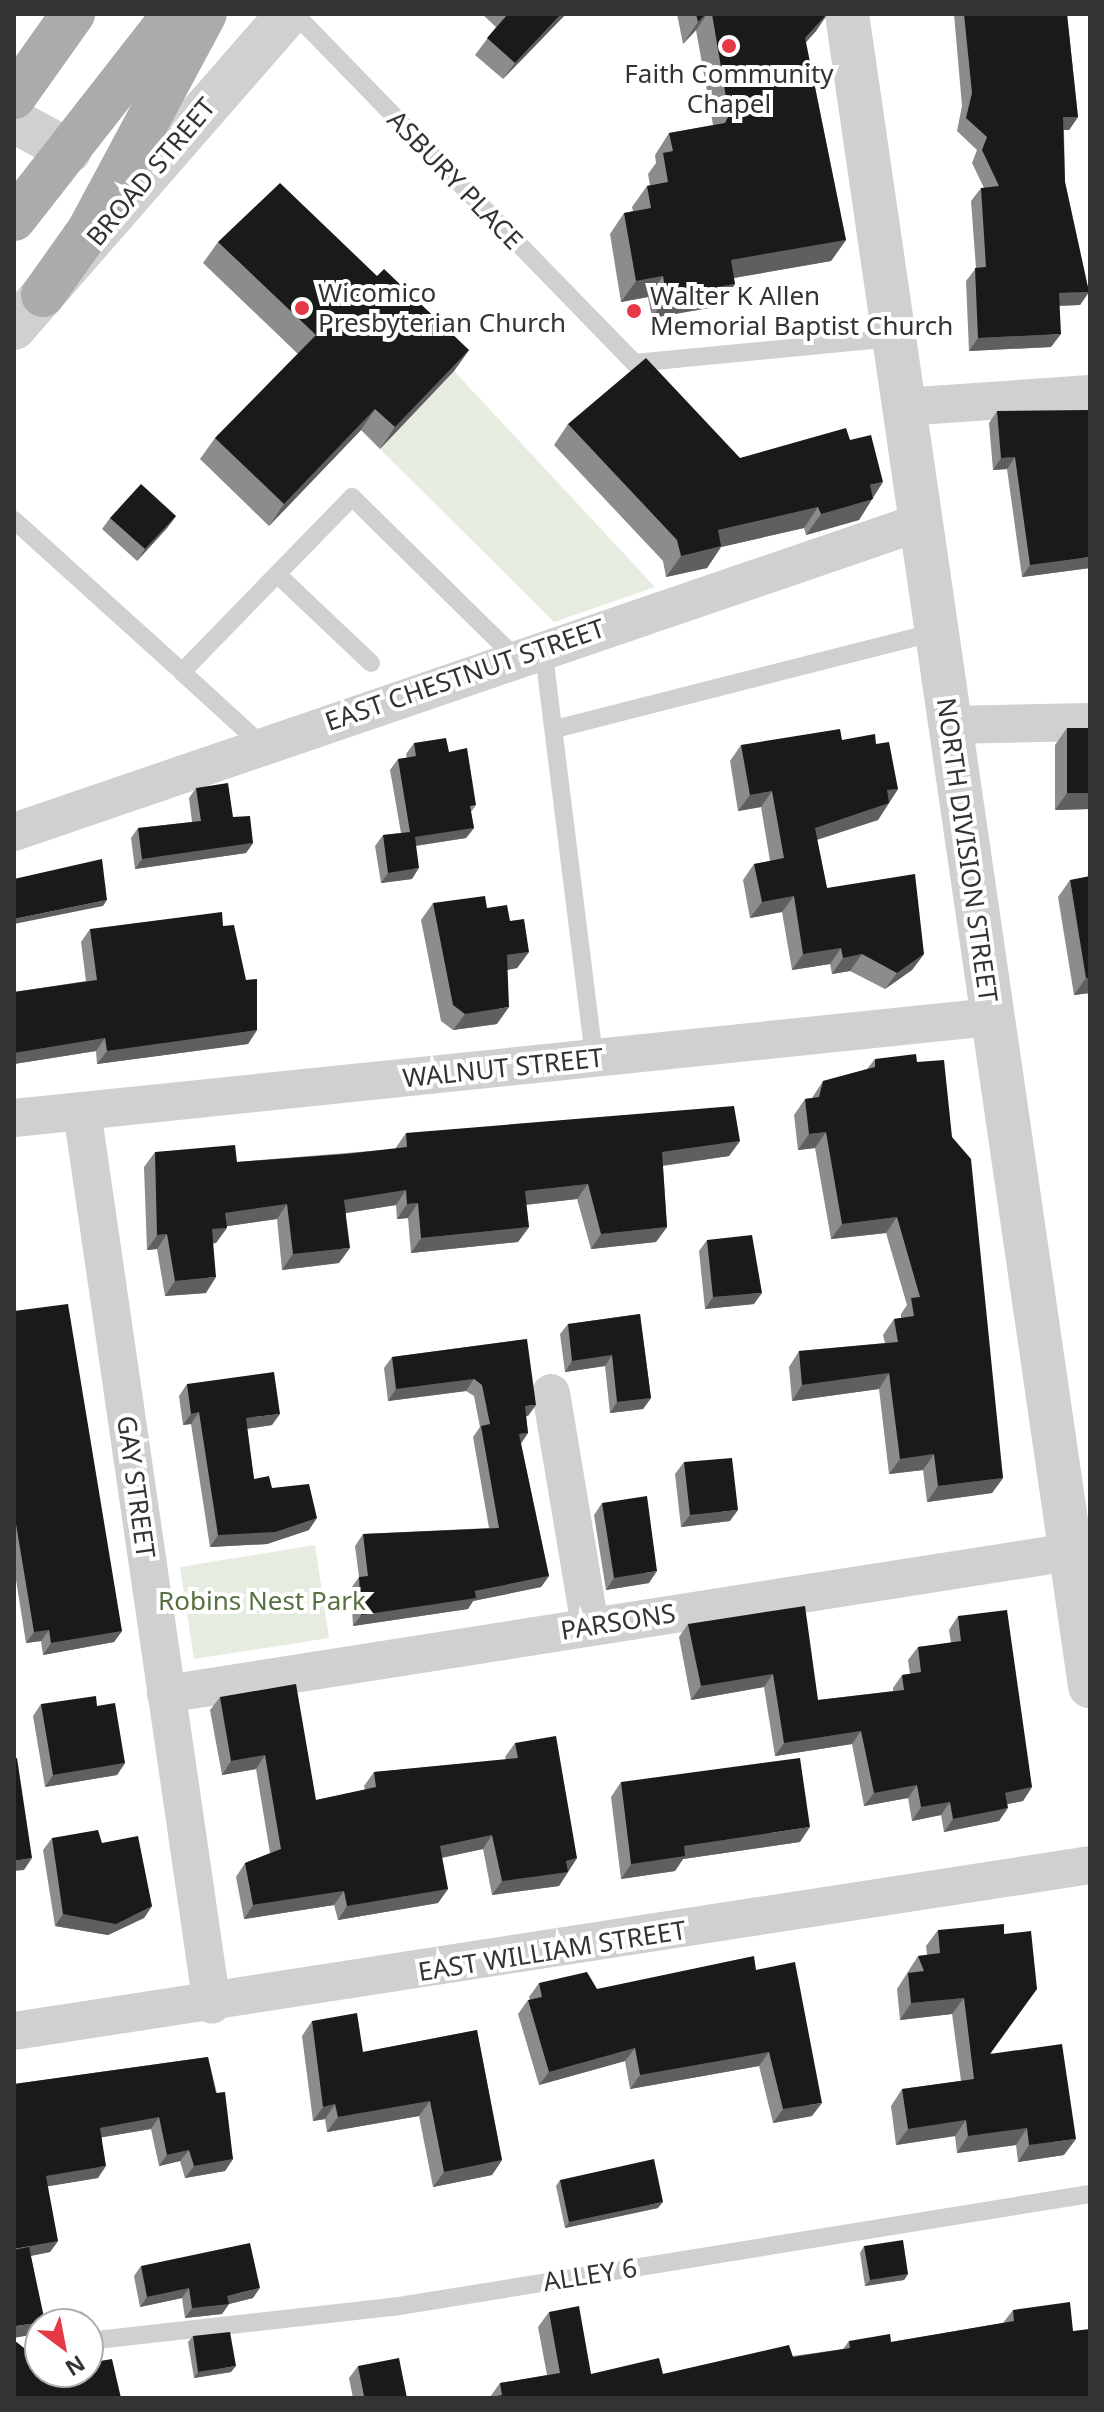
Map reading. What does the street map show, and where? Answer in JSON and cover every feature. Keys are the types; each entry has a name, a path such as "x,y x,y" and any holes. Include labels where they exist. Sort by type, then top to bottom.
{"main road":[{"path":"14,97 73,14"},
{"path":"14,219 174,14"},
{"path":"43,295 89,230 205,14"}],"street":[{"name":"BROAD STREET","path":"14,328 288,14"},
{"name":"NORTH DIVISION STREET","path":"847,14 895,338 918,523 1090,1686"},
{"path":"14,121 69,151"},
{"path":"903,407 1090,394"},
{"name":"EAST CHESTNUT STREET","path":"14,832 529,653 918,523"},
{"path":"949,725 1090,722"},
{"name":"WALNUT STREET","path":"14,1118 992,1017"},
{"name":"GAY STREET","path":"82,1111 212,2005"},
{"path":"551,1393 590,1627"},
{"name":"PARSONS","path":"166,1694 1070,1552"},
{"name":"EAST WILLIAM STREET","path":"14,2031 212,2005 1090,1865"}],"lane":[{"name":"ASBURY PLACE","path":"295,14 634,363 895,338"},
{"path":"182,672 352,497 529,653 555,729 594,1058"},
{"path":"14,520 262,745"},
{"path":"278,575 371,663"},
{"path":"555,729 935,632"},
{"name":"ALLEY 6","path":"104,2339 393,2307 1090,2194"}],"green space":[{"path":"454,371 655,587 554,622 380,449"},
{"name":"Robins Nest Park","path":"315,1545 329,1638 194,1659 180,1567"}],"building":[{"path":"508,14 561,14 515,63 487,38"},
{"path":"712,14 827,14 805,38 846,240 731,260 735,284 666,296 663,276 636,281 624,213 651,208 647,186 668,182 663,153 673,151 669,133 725,123 729,115"},
{"path":"964,14 1067,14 1078,117 1063,117 1065,182 1089,292 1059,293 1061,334 978,338 975,268 986,267 981,188 999,186 982,150 987,137 966,118 972,93"},
{"path":"280,183 377,276 384,269 469,350 395,427 375,409 284,504 215,438 316,335 218,242"},
{"path":"646,358 740,458 846,428 850,440 871,435 883,482 870,485 873,499 821,514 818,507 718,530 721,546 681,556 677,540 568,424"},
{"path":"1090,410 1090,557 1030,565 1015,457 1001,458 997,411"},
{"path":"141,484 176,516 145,549 110,518"},
{"path":"1067,728 1090,728 1090,793 1067,793"},
{"path":"840,729 842,740 875,734 876,744 889,742 898,789 887,790 889,803 815,828 827,888 915,874 924,954 897,973 862,954 843,958 841,948 803,954 794,896 762,902 754,864 784,858 772,791 750,795 741,745"},
{"path":"446,738 449,752 467,748 476,805 470,806 474,828 415,837 419,868 388,873 383,835 410,832 398,759 416,756 414,743"},
{"path":"228,783 233,817 250,816 253,843 142,859 138,828 201,821 196,788"},
{"path":"102,859 107,900 14,919 14,879"},
{"path":"1090,876 1090,978 1086,978 1070,880"},
{"path":"485,896 487,908 507,905 510,921 524,919 529,952 507,955 509,1007 465,1014 453,1005 433,903"},
{"path":"222,912 223,926 234,925 246,980 257,979 257,1030 107,1051 105,1038 14,1053 14,992 97,980 90,929"},
{"path":"916,1054 917,1062 944,1060 952,1137 971,1159 1003,1478 938,1486 934,1454 900,1459 889,1373 802,1385 799,1351 898,1342 894,1319 914,1316 911,1298 920,1297 897,1217 842,1224 826,1132 809,1134 805,1099 819,1097 823,1081 875,1067 875,1059"},
{"path":"734,1106 740,1141 662,1152 667,1227 601,1234 588,1184 525,1191 529,1227 421,1238 418,1203 407,1204 406,1190 344,1200 350,1248 293,1254 287,1204 225,1213 227,1228 212,1229 216,1277 175,1281 167,1234 157,1235 155,1152 235,1145 237,1162 346,1154 407,1147 406,1133"},
{"path":"752,1235 762,1293 713,1297 707,1240"},
{"path":"68,1304 122,1631 51,1643 49,1630 34,1632 14,1512 14,1311"},
{"path":"640,1314 651,1398 617,1402 612,1355 572,1361 568,1324"},
{"path":"527,1339 536,1405 525,1406 528,1433 519,1434 549,1576 475,1591 476,1598 361,1615 359,1577 368,1576 363,1534 499,1528 481,1426 490,1424 482,1385 474,1379 396,1389 392,1357"},
{"path":"274,1372 280,1414 246,1418 254,1479 269,1476 272,1488 309,1484 317,1518 275,1532 218,1535 199,1412 191,1414 187,1384"},
{"path":"732,1458 738,1510 690,1515 684,1462"},
{"path":"647,1496 657,1571 614,1578 602,1503"},
{"path":"805,1606 818,1700 904,1690 902,1675 921,1672 918,1647 961,1641 958,1616 1007,1610 1032,1787 1005,1793 1008,1808 953,1819 950,1802 921,1807 917,1785 874,1793 861,1731 784,1743 773,1674 701,1686 688,1624"},
{"path":"296,1684 316,1800 376,1787 374,1772 518,1758 515,1743 556,1736 577,1858 566,1861 568,1872 502,1881 492,1835 440,1846 448,1889 347,1906 344,1891 253,1905 245,1863 281,1849 265,1755 231,1761 220,1697"},
{"path":"96,1696 97,1706 115,1703 125,1763 53,1775 41,1704"},
{"path":"17,1758 32,1858 14,1861 14,1759"},
{"path":"800,1758 810,1827 684,1846 685,1856 631,1864 621,1782"},
{"path":"98,1830 102,1843 138,1836 152,1906 116,1924 63,1914 52,1838"},
{"path":"1004,1924 1004,1934 1031,1931 1037,1989 990,2054 1062,2044 1076,2139 1029,2145 1027,2128 968,2136 966,2120 908,2129 902,2089 974,2079 964,1998 911,2003 908,1973 924,1971 918,1956 940,1953 938,1930"},
{"path":"754,1956 756,1970 795,1962 822,2103 783,2109 769,2052 640,2075 635,2048 549,2072 528,2000 542,1997 539,1983 587,1972 597,1989"},
{"path":"357,2013 363,2052 477,2030 502,2160 444,2172 430,2101 338,2117 335,2104 323,2107 312,2021"},
{"path":"208,2057 216,2093 225,2092 233,2159 194,2166 189,2150 167,2155 159,2117 100,2128 106,2166 46,2176 58,2241 14,2249 14,2084"},
{"path":"654,2159 663,2202 569,2222 560,2180"},
{"path":"903,2240 908,2274 870,2280 864,2246"},
{"path":"250,2243 260,2288 227,2296 229,2304 192,2308 189,2288 147,2297 141,2266"},
{"path":"29,2247 42,2308 24,2308 24,2325 16,2326 14,2332 14,2250"},
{"path":"1070,2302 1073,2331 1090,2329 1090,2398 486,2398 502,2395 500,2383 560,2373 549,2312 579,2306 591,2374 659,2358 663,2374 789,2345 793,2357 850,2348 849,2341 890,2334 891,2342 1014,2321 1013,2310"},
{"path":"230,2332 236,2366 198,2372 193,2336"},
{"path":"14,2340 24,2348 24,2388 104,2388 104,2360 112,2359 121,2398 14,2398"},
{"path":"399,2358 407,2398 356,2398 364,2396 358,2366"}],"place":[{"name":"Faith Community Chapel","path":"729,46"},
{"name":"Wicomico Presbyterian Church","path":"302,308"},
{"name":"Walter K Allen Memorial Baptist Church","path":"634,311"}]}
